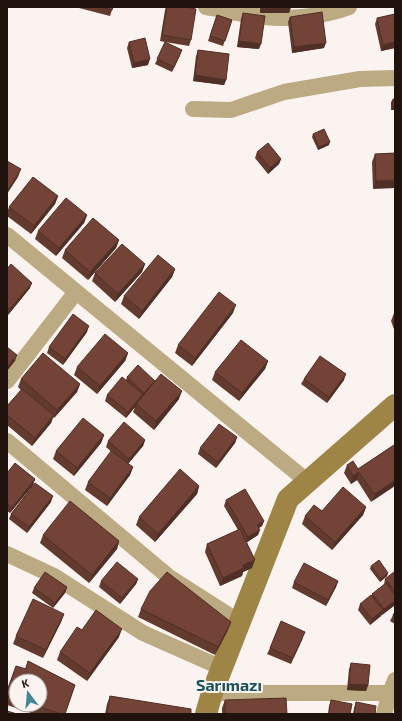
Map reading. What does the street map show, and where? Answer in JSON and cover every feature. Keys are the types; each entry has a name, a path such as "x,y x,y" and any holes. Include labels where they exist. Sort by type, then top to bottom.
{"street":[{"path":"206,7 264,17 281,18 298,12 325,14 349,7"},
{"path":"193,109 231,110 284,92 360,79 395,78"},
{"path":"7,235 308,482"},
{"path":"7,381 76,292"},
{"path":"206,714 212,694 241,624 288,500 395,405"},
{"path":"7,441 169,577 241,624"},
{"path":"7,554 54,576 143,634 222,668"},
{"path":"212,694 393,687 384,714"}],"building":[{"path":"100,7 113,7 112,10"},
{"path":"167,7 196,9 191,40 162,35"},
{"path":"322,12 326,43 294,47 290,17"},
{"path":"243,13 265,16 261,44 239,41"},
{"path":"395,14 395,42 383,45 377,18"},
{"path":"217,15 232,20 225,41 210,36"},
{"path":"145,38 150,59 134,63 129,42"},
{"path":"165,42 182,50 174,67 157,59"},
{"path":"198,50 229,54 226,80 195,75"},
{"path":"393,99 395,99 395,107 393,107"},
{"path":"324,129 330,142 319,147 313,134"},
{"path":"268,143 281,159 270,168 257,152"},
{"path":"395,153 395,180 376,181 375,154"},
{"path":"7,161 21,169 7,191"},
{"path":"33,177 58,196 34,226 9,207"},
{"path":"66,198 87,215 59,248 38,231"},
{"path":"93,218 119,240 90,272 65,250"},
{"path":"122,244 145,264 118,294 95,273"},
{"path":"158,255 175,269 142,311 124,296"},
{"path":"11,264 32,283 10,309 7,307 7,269"},
{"path":"219,292 236,305 195,358 178,345"},
{"path":"73,314 89,326 65,359 49,347"},
{"path":"105,334 128,353 100,386 77,367"},
{"path":"241,340 268,361 242,393 215,372"},
{"path":"7,347 17,355 7,367"},
{"path":"43,353 80,384 57,410 21,379"},
{"path":"320,356 346,374 329,397 304,379"},
{"path":"138,365 155,381 144,393 127,377"},
{"path":"161,374 182,391 156,421 136,404"},
{"path":"122,377 143,394 128,412 107,395"},
{"path":"22,389 54,415 35,438 7,415 7,406"},
{"path":"83,418 104,435 77,468 56,451"},
{"path":"124,422 145,440 129,459 108,441"},
{"path":"219,424 237,437 218,462 200,448"},
{"path":"394,445 395,480 374,494 359,472 353,476 347,465 353,461 358,469"},
{"path":"111,451 133,467 110,498 88,482"},
{"path":"15,463 35,479 12,508 7,503 7,473"},
{"path":"180,469 199,486 158,534 139,517"},
{"path":"35,483 53,496 29,527 11,514"},
{"path":"343,487 366,507 335,542 305,516 314,505 322,511"},
{"path":"245,489 264,521 257,525 260,530 248,537 226,500"},
{"path":"70,501 119,541 92,575 43,535"},
{"path":"240,529 255,560 243,565 244,568 223,578 207,544"},
{"path":"379,560 388,573 381,579 371,566"},
{"path":"117,562 138,579 122,598 101,581"},
{"path":"304,563 338,581 328,600 294,582"},
{"path":"45,572 67,587 55,603 34,588"},
{"path":"167,572 231,622 218,647 141,609 150,591"},
{"path":"394,572 395,574 395,591 385,579"},
{"path":"386,583 395,595 395,601 384,609 372,594"},
{"path":"371,595 383,610 372,619 360,604"},
{"path":"33,599 64,614 46,650 16,636"},
{"path":"96,610 122,629 90,673 60,652 77,627 82,630"},
{"path":"281,621 305,632 293,658 270,648"},
{"path":"28,661 75,685 65,714 48,710 48,673 13,673 16,666 26,669"},
{"path":"351,663 370,665 368,685 349,684"},
{"path":"110,696 191,709 191,714 107,714"},
{"path":"286,698 287,714 225,714 225,700"},
{"path":"331,700 352,704 350,714 329,714"},
{"path":"356,702 376,706 375,714 354,714"},
{"path":"7,711 8,713 17,714 7,714"}],"district":[{"name":"Sarımazı","path":"229,685"}]}
